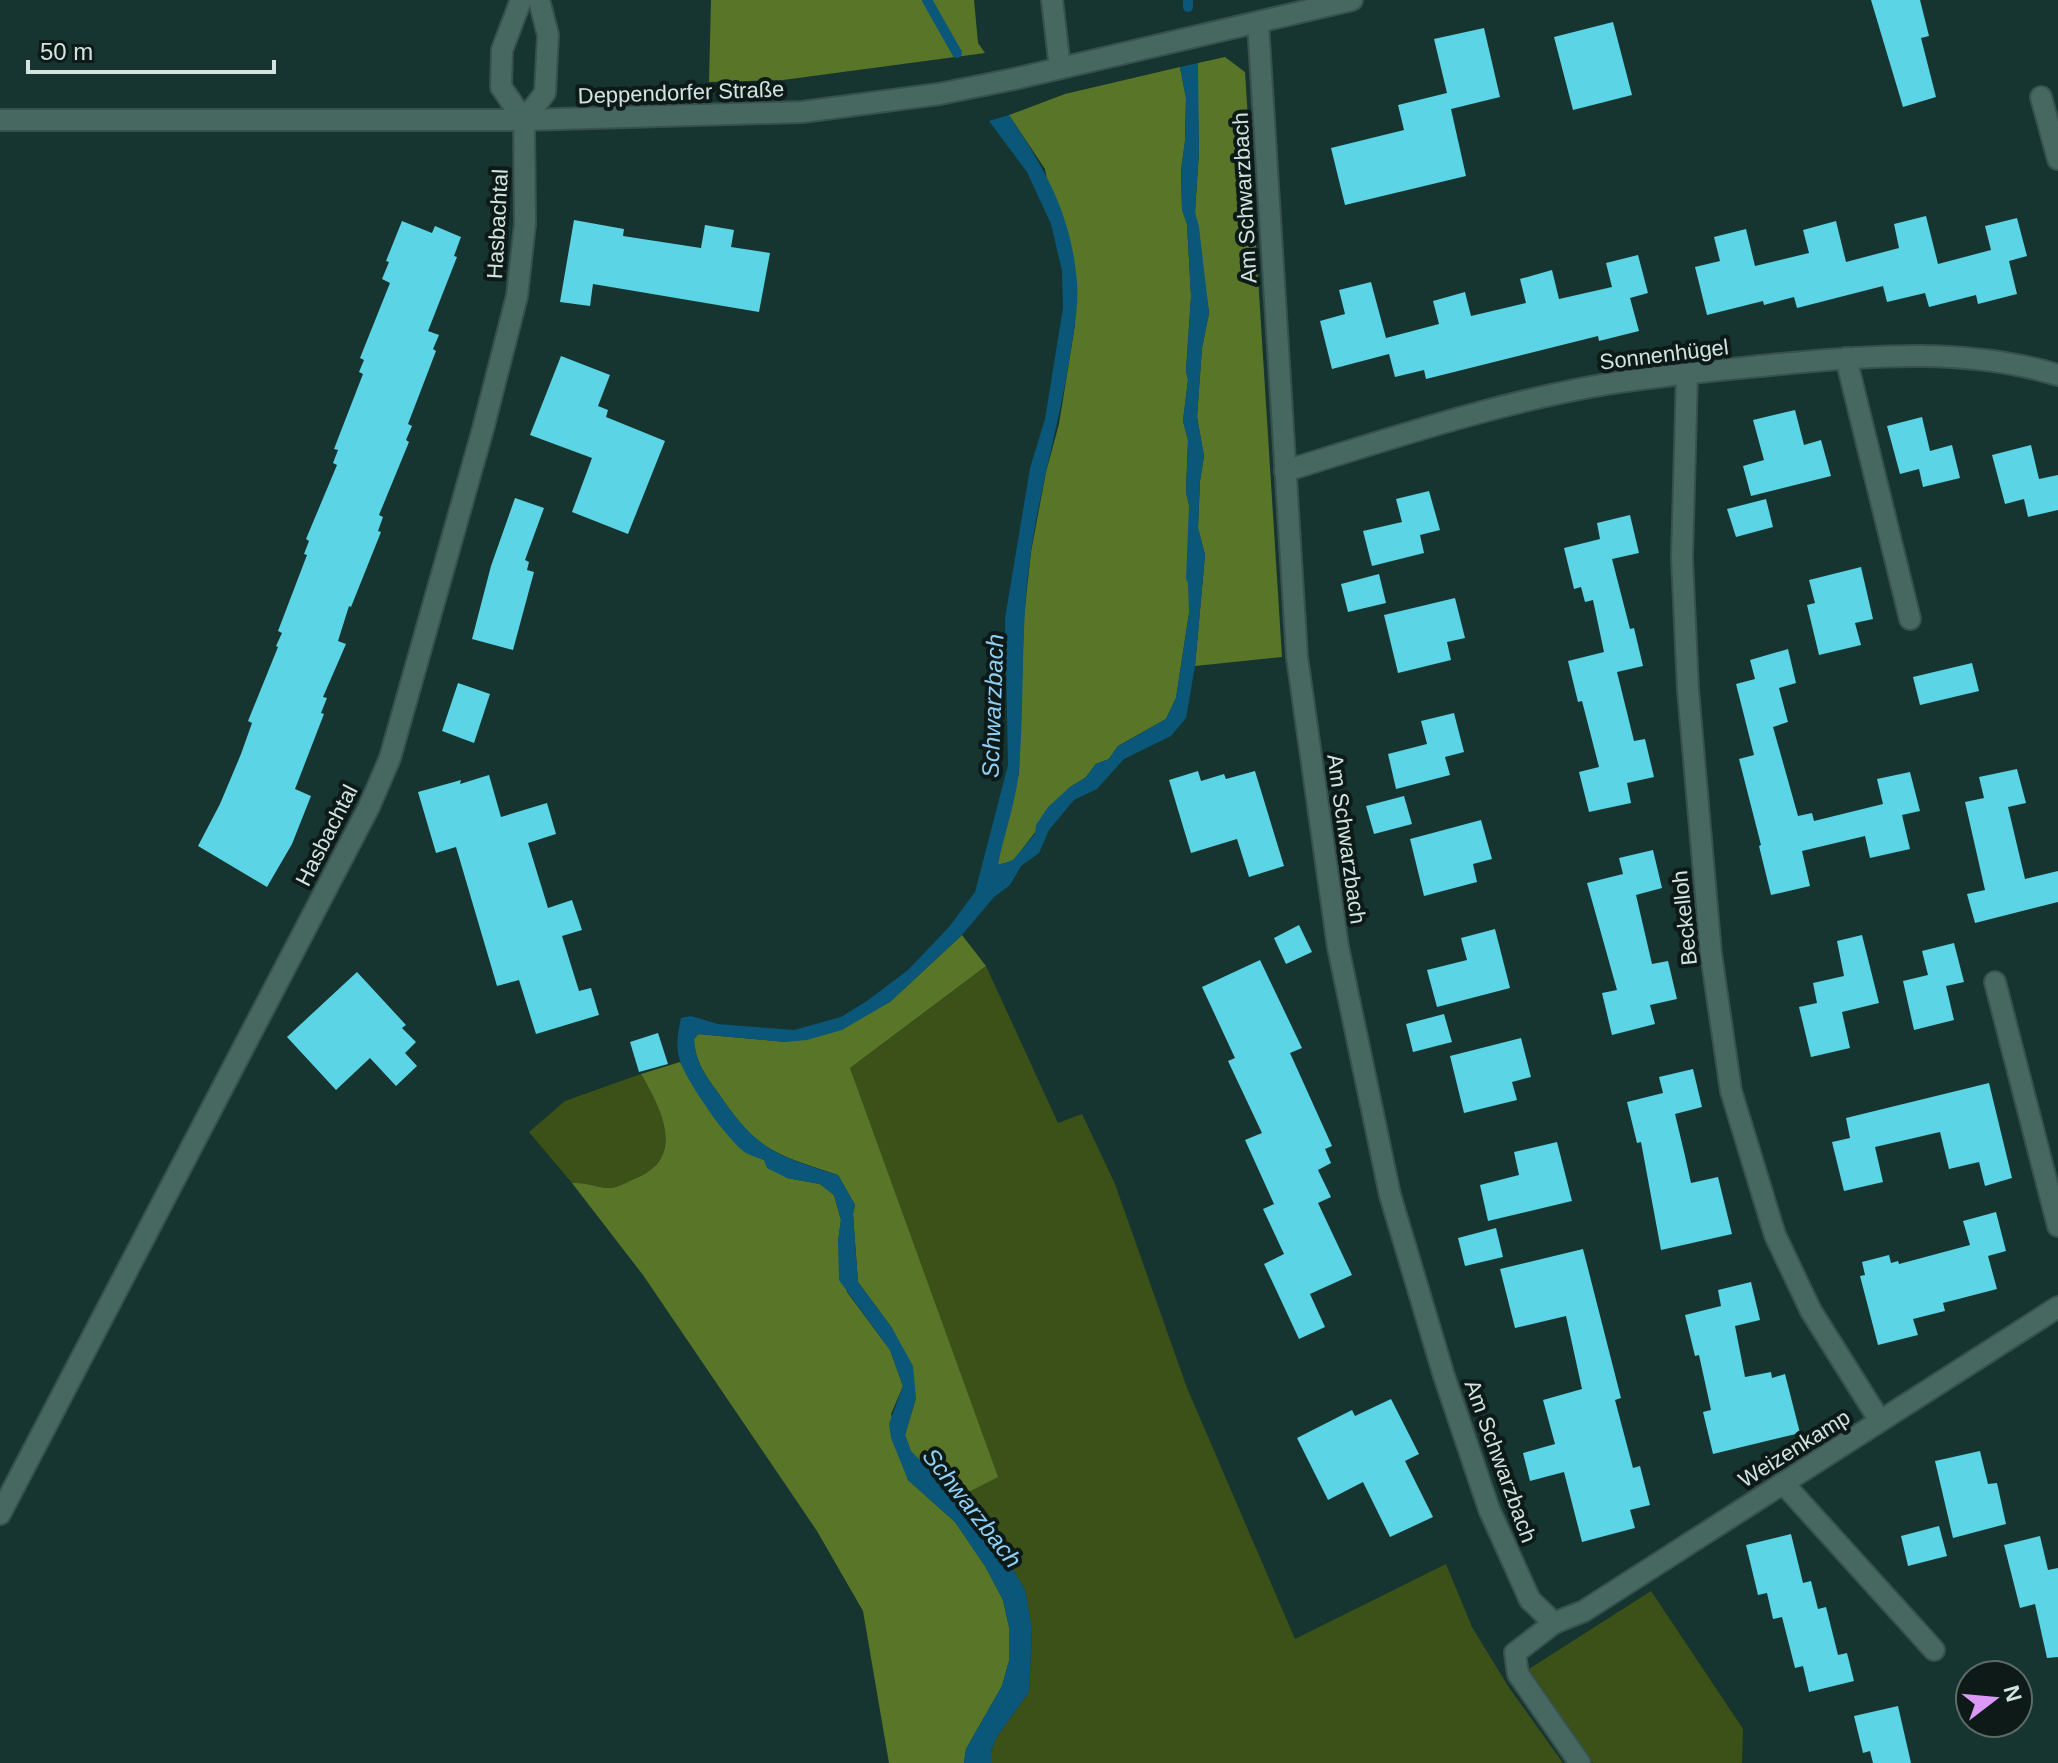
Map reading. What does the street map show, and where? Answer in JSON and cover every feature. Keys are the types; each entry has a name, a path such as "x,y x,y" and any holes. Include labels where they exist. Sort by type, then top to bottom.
{"street":[{"path":"521,0 502,50 501,87 524,120 545,93 548,35 539,0"},
{"path":"1052,0 1060,68"},
{"name":"Deppendorfer Straße","path":"0,120 524,120 802,112 939,94 1352,0"},
{"name":"Am Schwarzbach","path":"1258,23 1297,657 1338,947 1390,1195 1444,1376 1489,1509 1530,1600 1554,1623"},
{"path":"2041,97 2058,159"},
{"name":"Hasbachtal","path":"0,1514 369,807 390,758 483,429 517,296 525,224 524,120"},
{"name":"Sonnenhügel","path":"1285,471 1512,404 1600,386 1687,374 1892,356 1976,358 2058,375"},
{"path":"1846,358 1910,619"},
{"name":"Beckelloh","path":"1687,374 1682,558 1688,690 1711,954 1731,1091 1775,1235 1811,1311 1880,1421"},
{"path":"1995,982 2058,1226"},
{"name":"Weizenkamp","path":"1580,1763 1518,1674 1515,1653 1554,1623 1584,1611 2058,1307"},
{"path":"1783,1483 1934,1650"}],"green space":[{"path":"711,0 974,0 978,43 985,53 783,80 709,82"},
{"path":"1225,57 1245,72 1282,657 1195,666 1205,555 1198,528 1204,456 1197,417 1202,348 1209,313 1195,212 1199,151 1197,72 1198,63"},
{"path":"1180,67 1186,98 1181,170 1182,209 1187,224 1191,296 1183,421 1188,440 1189,613 1176,698 1166,719 1118,746 1109,759 1096,764 1085,778 1070,787 1013,861 997,865 1019,773 1024,617 1031,552 1046,472 1059,424 1075,325 1045,169 1009,115 1065,94"},
{"path":"962,935 986,966 850,1068 998,1477 957,1498 911,1452 905,1435 916,1398 892,1328 858,1282 855,1205 838,1175 798,1162 769,1148 745,1128 706,1075 696,1055 694,1039 698,1034 786,1042 890,1002"},
{"path":"986,966 1058,1123 1082,1114 1115,1184 1187,1388 1295,1639 1446,1564 1472,1627 1508,1686 1563,1763 991,1763 996,1738 1029,1692 1032,1629 1025,1590 1003,1552 957,1498 997,1477 850,1068"},
{"path":"680,1062 715,1119 745,1152 764,1160 787,1178 820,1184 834,1195 841,1220 838,1241 847,1292 890,1350 903,1386 891,1414 908,1480 955,1522 985,1566 1003,1600 1009,1627 1009,1661 1002,1686 966,1749 964,1763 889,1763 863,1611 817,1531 643,1275 572,1183 616,1187 650,1170 660,1159 665,1146 662,1118 641,1074"},
{"path":"641,1074 662,1118 665,1146 660,1159 650,1170 616,1187 572,1183 529,1132 565,1101"},
{"path":"1651,1591 1743,1729 1742,1763 1593,1763 1529,1669"}],"water":[{"path":"1198,63 1199,151 1195,212 1209,313 1202,348 1197,417 1204,456 1198,528 1205,555 1195,666 1186,718 1171,736 1124,759 1097,789 1074,800 1049,830 1039,853 1021,866 1010,885 994,897 962,935 890,1002 842,1030 807,1040 786,1042 699,1034 694,1039 696,1055 706,1075 732,1113 757,1139 798,1162 838,1175 855,1205 858,1282 892,1328 913,1366 916,1398 905,1435 911,1451 963,1504 1003,1552 1025,1590 1032,1629 1029,1692 996,1738 991,1763 964,1763 966,1749 1002,1686 1009,1661 1009,1627 1003,1600 985,1566 955,1522 908,1480 891,1438 889,1424 903,1386 890,1350 839,1280 841,1220 834,1195 820,1184 787,1178 767,1168 764,1160 746,1153 729,1137 684,1070 678,1055 678,1034 681,1018 691,1016 718,1024 794,1030 841,1017 908,970 949,927 975,892 1008,765 1005,618 1030,468 1045,419 1063,308 1062,271 1051,224 1027,172 989,121 1009,115 1045,174 1063,214 1074,257 1077,292 1065,385 1031,551 1025,606 1019,770 998,865 1013,860 1035,834 1036,825 1048,807 1085,778 1096,764 1109,759 1117,747 1166,719 1176,698 1189,613 1186,579 1188,440 1183,421 1191,296 1187,224 1182,210 1181,170 1186,98 1180,67"}],"building":[{"path":"1871,0 1920,0 1929,36 1921,38 1936,97 1903,107"},
{"path":"1613,22 1632,95 1573,110 1554,37"},
{"path":"1484,28 1500,97 1451,109 1466,176 1345,205 1331,148 1404,130 1398,105 1447,93 1434,39"},
{"path":"1926,216 1938,264 1991,250 1985,226 2017,218 2027,256 2009,261 2017,294 1978,304 1976,295 1929,307 1925,293 1887,302 1883,286 1797,308 1794,297 1707,315 1695,267 1720,261 1714,237 1746,229 1755,266 1809,253 1803,230 1836,221 1846,262 1899,248 1894,224"},
{"path":"574,220 624,229 623,236 701,248 705,225 734,230 731,247 770,253 759,312 593,284 590,306 560,302"},
{"path":"402,221 432,233 435,226 461,237 454,256 457,257 428,331 439,335 433,349 436,351 408,424 412,426 406,440 409,442 379,515 383,517 378,531 381,532 349,606 338,641 346,644 323,697 327,698 321,713 324,714 295,789 311,796 292,844 267,887 198,846 241,754 252,723 248,721 278,647 282,633 278,631 307,555 304,554 309,541 306,539 337,465 333,463 338,450 334,449 363,374 359,372 364,360 360,358 390,283 382,279"},
{"path":"1638,255 1648,293 1630,298 1639,331 1599,341 1598,336 1426,379 1424,370 1395,377 1389,354 1332,369 1320,321 1345,314 1339,290 1371,282 1386,338 1439,324 1433,301 1465,292 1471,316 1526,303 1520,279 1552,270 1559,299 1612,287 1606,263"},
{"path":"561,356 610,375 598,406 608,410 606,417 665,441 628,534 572,512 592,458 530,435"},
{"path":"1795,410 1804,445 1821,440 1831,476 1751,496 1743,466 1764,460 1753,420"},
{"path":"1922,417 1930,451 1952,445 1960,478 1923,487 1919,469 1900,474 1887,426"},
{"path":"2031,445 2039,479 2058,475 2058,510 2028,517 2024,499 2005,504 1992,455"},
{"path":"1429,491 1440,530 1420,535 1424,553 1372,566 1363,531 1402,522 1396,499"},
{"path":"515,498 544,508 525,560 529,562 527,570 534,572 513,650 472,639 491,566"},
{"path":"1766,499 1773,527 1736,537 1727,509"},
{"path":"1630,515 1639,553 1612,559 1643,666 1617,672 1634,741 1645,739 1654,777 1627,783 1631,803 1589,812 1579,772 1599,767 1568,661 1604,652 1593,600 1585,602 1581,587 1574,589 1564,548 1600,539 1597,523"},
{"path":"1861,567 1873,619 1855,623 1861,645 1819,655 1807,605 1815,603 1809,580"},
{"path":"1379,574 1386,603 1348,612 1341,584"},
{"path":"1455,598 1465,638 1447,642 1451,660 1398,673 1384,615"},
{"path":"1788,649 1796,683 1779,688 1788,722 1773,727 1798,816 1812,813 1814,821 1883,804 1877,779 1910,772 1920,811 1902,815 1910,849 1870,858 1865,836 1802,851 1810,886 1771,895 1739,759 1754,755 1736,684 1755,679 1750,660"},
{"path":"1972,663 1979,691 1920,705 1913,677"},
{"path":"458,683 490,694 474,743 442,731"},
{"path":"1454,713 1464,752 1445,757 1450,775 1396,789 1388,754 1427,744 1421,721"},
{"path":"2017,769 2026,803 2008,807 2025,879 2058,871 2058,902 1975,923 1967,894 1985,890 1965,802 1984,798 1979,777"},
{"path":"1198,771 1201,781 1224,774 1226,779 1255,771 1284,866 1249,877 1237,839 1191,853 1169,780"},
{"path":"489,775 501,817 547,803 556,834 528,843 548,908 572,900 582,930 562,936 579,991 591,988 599,1015 536,1034 519,980 497,986 456,847 436,853 418,792"},
{"path":"1404,796 1412,824 1374,834 1366,806"},
{"path":"1481,820 1492,859 1473,864 1477,882 1424,896 1410,839"},
{"path":"1653,850 1662,888 1636,895 1652,964 1668,961 1677,999 1650,1005 1655,1024 1612,1035 1602,993 1617,990 1587,883 1623,874 1619,858"},
{"path":"1299,925 1312,952 1286,964 1274,938"},
{"path":"1495,929 1510,988 1437,1007 1427,970 1467,960 1461,938"},
{"path":"1862,935 1879,1003 1842,1012 1850,1048 1811,1057 1799,1007 1817,1003 1813,983 1844,976 1837,941"},
{"path":"1954,943 1964,982 1946,986 1954,1020 1914,1030 1903,981 1928,975 1922,951"},
{"path":"1260,960 1302,1048 1290,1053 1332,1146 1325,1149 1331,1163 1318,1170 1331,1197 1318,1203 1352,1275 1310,1294 1325,1327 1299,1339 1264,1264 1284,1254 1263,1209 1274,1204 1245,1140 1262,1133 1228,1061 1235,1058 1202,987"},
{"path":"357,972 406,1025 402,1028 416,1042 405,1053 417,1066 396,1086 370,1058 336,1090 287,1037"},
{"path":"1444,1014 1452,1042 1413,1052 1406,1024"},
{"path":"658,1033 668,1064 639,1072 630,1042"},
{"path":"1521,1038 1531,1077 1512,1082 1517,1100 1464,1113 1450,1056"},
{"path":"1693,1069 1702,1107 1675,1114 1691,1183 1718,1177 1732,1234 1661,1250 1641,1142 1637,1143 1627,1102 1663,1093 1659,1077"},
{"path":"1989,1083 2012,1178 1985,1186 1979,1162 1949,1169 1940,1132 1875,1147 1883,1182 1844,1191 1832,1142 1850,1138 1846,1118"},
{"path":"1557,1142 1572,1201 1488,1221 1480,1185 1519,1175 1514,1152"},
{"path":"1996,1212 2006,1251 1988,1256 1997,1289 1943,1303 1945,1311 1913,1319 1918,1335 1878,1345 1860,1276 1865,1275 1862,1262 1889,1255 1891,1263 1898,1261 1899,1264 1970,1245 1963,1221"},
{"path":"1496,1228 1503,1257 1465,1266 1458,1238"},
{"path":"1583,1249 1621,1398 1615,1400 1633,1468 1640,1466 1650,1505 1630,1510 1635,1528 1582,1542 1564,1472 1530,1481 1523,1453 1555,1444 1543,1400 1582,1389 1566,1316 1515,1328 1500,1269"},
{"path":"1751,1282 1760,1320 1735,1326 1745,1377 1771,1372 1772,1378 1785,1374 1800,1433 1713,1454 1703,1412 1711,1410 1699,1355 1695,1356 1685,1315 1721,1306 1718,1290"},
{"path":"1391,1399 1419,1454 1405,1461 1433,1517 1390,1537 1363,1482 1328,1500 1297,1438 1352,1410 1355,1416"},
{"path":"1980,1451 1988,1484 1997,1483 2006,1524 1953,1538 1935,1461"},
{"path":"1939,1526 1947,1556 1908,1566 1901,1536"},
{"path":"1791,1534 1803,1583 1811,1581 1818,1609 1826,1607 1838,1655 1847,1653 1854,1681 1809,1692 1803,1666 1795,1668 1782,1617 1773,1619 1767,1593 1758,1595 1746,1545"},
{"path":"2040,1536 2048,1570 2058,1568 2058,1657 2047,1658 2035,1604 2020,1608 2004,1545"},
{"path":"1898,1706 1911,1763 1873,1763 1870,1751 1863,1753 1854,1716"}],"waterway":[{"name":"Schwarzbach","path":"927,0 957,53"},
{"path":"1188,0 1188,7"}]}
